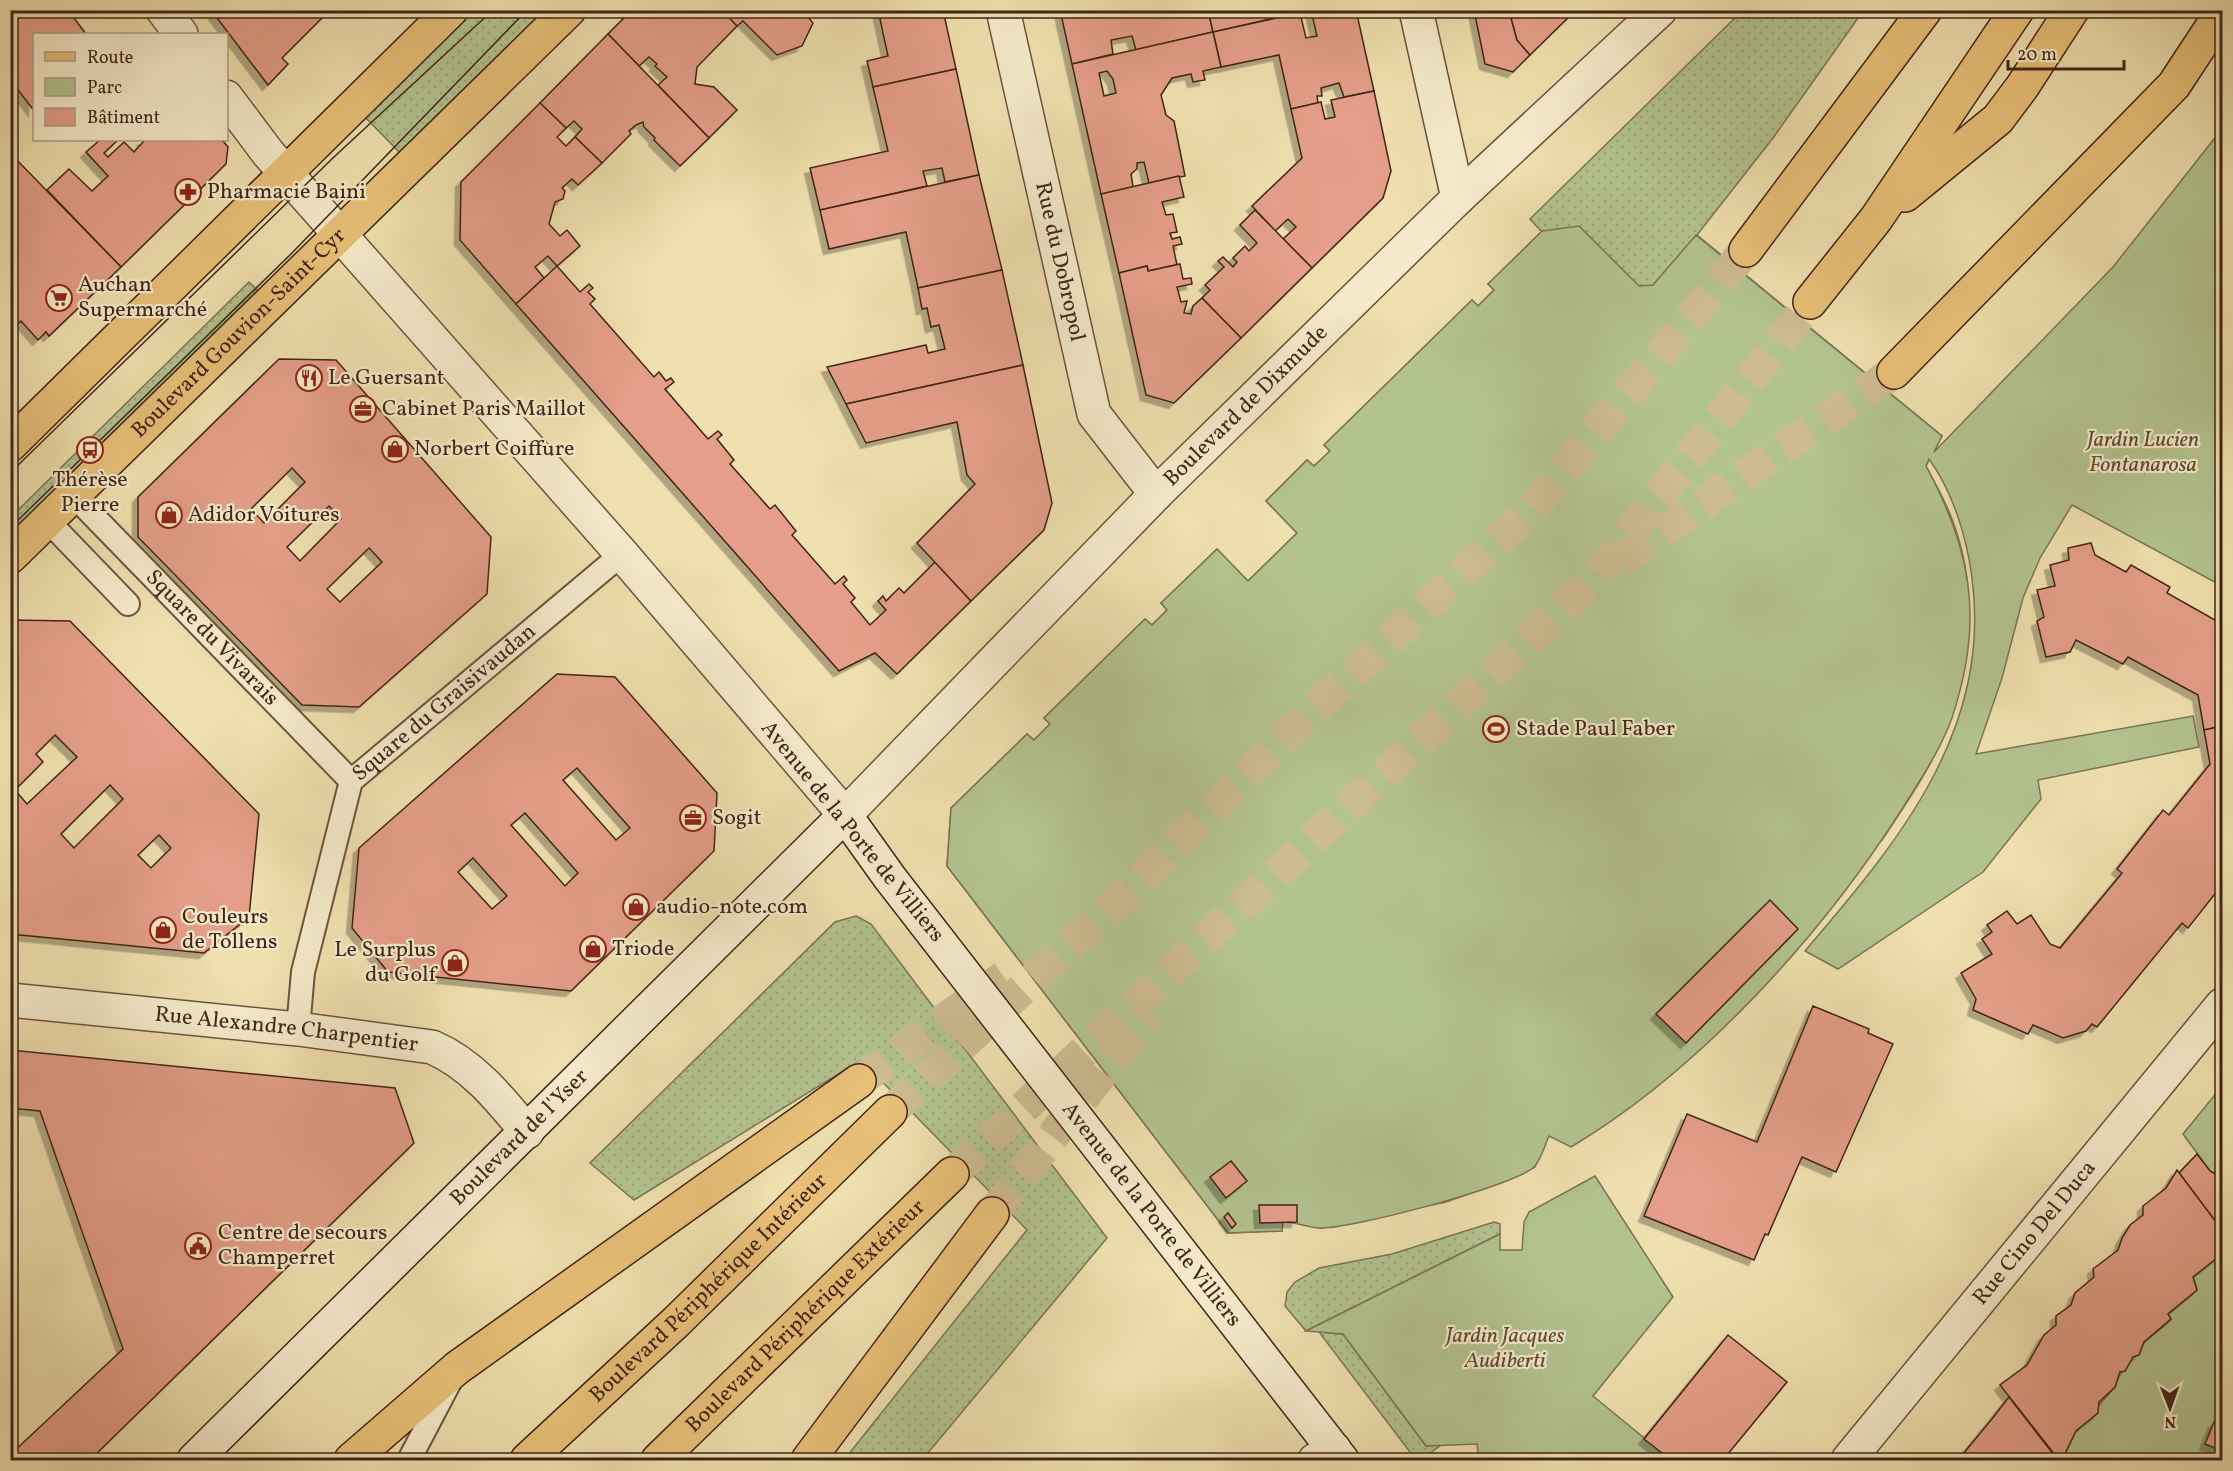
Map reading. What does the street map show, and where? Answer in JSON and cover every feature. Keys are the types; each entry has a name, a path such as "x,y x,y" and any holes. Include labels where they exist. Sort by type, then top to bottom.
{"main road":[{"path":"10,445 451,10"},
{"name":"Boulevard Gouvion-Saint-Cyr","path":"10,557 569,10"},
{"path":"1746,250 1925,10"},
{"path":"1810,302 1876,219 2017,10"},
{"path":"1876,219 1998,119 2022,87 2072,10"},
{"path":"1894,372 2175,85 2223,12"},
{"path":"351,1461 457,1368 859,1081"},
{"name":"Boulevard Périphérique Intérieur","path":"527,1461 676,1322 890,1113"},
{"name":"Boulevard Périphérique Extérieur","path":"658,1461 952,1174"},
{"path":"808,1461 992,1214"}],"street":[{"path":"163,10 180,33"},
{"name":"Rue du Dobropol","path":"1003,10 1094,414 1156,494"},
{"path":"1416,10 1458,198"},
{"name":"Boulevard de Dixmude","path":"844,815 1156,494 1458,198 1660,10"},
{"name":"Avenue de la Porte de Villiers","path":"228,100 286,173 622,554 844,815 1330,1457"},
{"name":"Boulevard de l'Yser","path":"194,1461 844,815"},
{"name":"Rue Alexandre Charpentier","path":"10,1000 298,1029 432,1047 445,1052 491,1088 527,1132"},
{"name":"Rue Cino Del Duca","path":"1848,1461 2223,1005"}],"lane":[{"name":"Square du Vivarais","path":"74,496 351,781"},
{"path":"48,521 128,604"},
{"name":"Square du Graisivaudan","path":"298,1029 303,972 351,781 622,554"},
{"path":"409,1461 457,1368"}],"green space":[{"path":"465,11 556,11 405,158 361,113"},
{"name":"Stade Paul Faber","path":"1742,11 1863,11 1773,138 1697,235 1942,436 1926,466 1949,512 1961,549 1967,580 1969,611 1968,642 1963,673 1945,734 1920,782 1882,840 1866,403 1535,1167 1508,1180 1446,1202 1320,1228 1260,1205 1282,1231 1228,1233 947,866 951,808 1027,734 1034,740 1050,724 1044,718 1145,619 1152,625 1167,610 1161,603 1217,549 1248,581 1297,533 1266,501 1307,460 1314,466 1330,451 1324,445 1472,300 1478,306 1494,290 1488,284 1542,232 1530,219"},
{"name":"Stade Paul Faber","path":"2222,129 2222,586 2072,505 2040,558 2023,598 2002,678 1976,754 2193,716 2199,747 2038,780 2041,799 1983,872 1838,969 1805,951 1873,868 1904,825 1931,781 1952,735 1967,686 1974,633 1970,563 1958,516 1938,472 1929,459 1926,466 1946,507 1961,549 1969,593 1968,649 1958,699 1942,742 1902,809 1835,904 1796,951 1755,996 1666,1079 1619,1116 1571,1147 1549,1136 1535,1166 1522,1174 1499,1184 1432,1205 1363,1222 1319,1228 1283,1222 1282,1231 1228,1233 947,866 951,808 1027,734 1034,740 1050,724 1044,718 1145,619 1152,625 1167,610 1161,603 1217,549 1248,581 1297,533 1266,501 1307,460 1314,466 1330,451 1324,445 1472,300 1478,306 1494,290 1488,284 1542,231 1579,226 1639,286 1653,285 1696,235 1942,436 1934,452 2113,267"},
{"path":"249,282 264,296 11,544 11,517"},
{"path":"856,916 871,924 1107,1238 922,1460 844,1460 1027,1230 861,1060 634,1200 590,1163 835,922"},
{"path":"2222,1086 2222,1178 2210,1171 2183,1134"},
{"name":"Jardin Jacques Audiberti","path":"1595,1176 1673,1297 1593,1396 1671,1460 1479,1460 1477,1444 1426,1446 1343,1334 1306,1331 1500,1234 1500,1250 1522,1250 1524,1222 1529,1212"},
{"path":"1494,1222 1500,1224 1500,1234 1306,1331 1285,1306 1287,1292 1295,1282 1319,1268 1392,1254"},
{"path":"2222,1254 2222,1418 2214,1422 2206,1444 2222,1451 2222,1460 2062,1460 2076,1431 2115,1387 2120,1372 2125,1371 2133,1357 2139,1355 2144,1342 2171,1320 2168,1314 2197,1290 2193,1277"},
{"path":"1319,1332 1343,1334 1426,1446 1441,1445 1421,1460 1416,1460"}],"building":[{"path":"10,10 68,10 85,33 33,33 33,110 10,79"},
{"path":"211,10 330,10 282,58 288,64 268,85"},
{"path":"632,10 700,10 705,15 710,10 722,10 737,26 697,67 695,84 714,87 737,110 709,138 658,85 667,77 655,66 657,64 649,57 639,66 608,34"},
{"path":"722,10 802,10 813,23 802,46 777,55 743,21 737,26"},
{"path":"878,10 943,10 956,69 873,87 867,61 888,56"},
{"path":"1060,10 1208,10 1213,32 1136,50 1132,36 1111,40 1113,54 1072,64"},
{"path":"1208,10 1310,10 1213,32"},
{"path":"1311,10 1356,10 1374,91 1344,97 1339,83 1321,88 1322,96 1317,96 1318,103 1291,109 1279,55 1221,67 1213,32 1300,13 1306,38 1317,36"},
{"path":"1474,10 1514,10 1510,14 1517,40 1530,55 1513,72 1485,64"},
{"path":"1514,10 1576,10 1530,55 1517,40 1510,14"},
{"path":"1213,32 1221,67 1203,71 1205,80 1193,82 1191,74 1172,78 1161,95 1166,115 1174,121 1185,176 1149,183 1144,162 1137,163 1137,169 1131,174 1133,187 1101,194 1072,64","holes":["1107,71 1113,79 1116,93 1104,96 1099,73"]},
{"path":"608,34 709,138 680,166 654,140 655,138 644,127 643,122 629,131 631,134 602,163 575,137 582,129 574,121 566,128 540,103"},
{"path":"956,69 979,175 945,182 942,168 923,171 927,186 820,210 810,168 888,151 873,87"},
{"path":"1374,91 1391,171 1383,198 1312,268 1283,239 1296,227 1288,219 1275,231 1252,206 1302,158 1291,109 1321,102 1325,119 1335,117 1331,100"},
{"path":"540,103 566,128 557,137 566,146 575,137 602,163 578,185 572,179 562,188 565,191 563,199 555,202 549,224 560,236 567,230 580,246 557,266 548,256 535,267 544,278 516,304 460,240 461,182"},
{"path":"99,141 117,141 104,153 108,157 124,142 134,152 144,141 223,141 228,147 226,164 121,267 47,190 69,169 92,191 108,176 86,152"},
{"path":"10,153 121,267 49,336 46,332 38,340 21,321 10,331"},
{"path":"979,175 1002,270 918,288 906,232 829,249 820,210"},
{"path":"1179,176 1184,197 1162,202 1166,215 1173,214 1177,232 1170,233 1172,239 1180,237 1182,244 1173,246 1177,265 1148,271 1147,266 1119,273 1101,194"},
{"path":"1255,210 1312,268 1241,338 1202,298 1210,290 1205,285 1224,267 1218,261 1223,257 1233,267 1237,262 1233,258 1245,246 1249,251 1257,243 1240,225"},
{"path":"1180,264 1183,279 1191,278 1192,284 1177,287 1181,302 1187,301 1184,313 1191,314 1193,306 1202,298 1241,338 1174,403 1146,395 1119,273 1147,266 1148,271"},
{"path":"557,266 580,292 589,284 593,288 588,292 595,299 590,304 654,377 659,372 666,381 671,378 674,382 665,389 708,439 718,431 722,435 717,439 734,460 730,464 770,509 775,505 796,531 792,535 835,584 844,576 847,580 843,584 855,598 851,602 870,625 886,610 878,601 883,596 886,601 899,588 904,593 935,562 971,601 897,674 875,653 839,671 516,304"},
{"path":"1002,270 1023,365 846,404 827,367 926,345 928,353 945,349 939,325 931,327 927,308 922,309 918,288"},
{"path":"279,359 336,360 491,537 487,594 359,707 302,705 138,537 138,497","holes":["292,468 305,482 264,523 251,509","329,506 341,519 300,561 287,547","369,548 382,562 340,602 327,589"]},
{"path":"1023,365 1052,503 1044,530 971,601 917,543 975,484 967,475 957,422 866,443 846,404"},
{"path":"2091,543 2095,555 2126,572 2131,565 2170,587 2167,593 2222,624 2222,726 2204,730 2198,695 2128,657 2123,664 2076,640 2070,652 2046,657 2037,621 2044,617 2037,590 2055,586 2050,565 2069,560 2068,548"},
{"path":"13,620 70,621 259,814 249,917 204,953 10,934","holes":["55,735 77,757 27,804 15,790 43,762 36,754","110,785 123,799 74,848 61,834","159,835 171,848 151,868 138,855"]},
{"path":"557,674 615,677 717,793 714,851 571,991 388,972 352,928 359,848","holes":["577,768 630,828 616,840 563,780","525,813 578,873 565,886 511,825","473,858 507,896 492,909 458,872"]},
{"path":"2222,726 2222,885 2188,928 2182,923 2097,1027 2092,1024 2086,1031 2063,1038 2033,1025 2028,1034 1973,1010 1976,999 1961,973 1992,954 1982,939 1992,932 1987,925 2007,911 2017,924 2031,915 2050,944 2060,948 2122,873 2117,869 2163,810 2169,815 2210,764 2204,730"},
{"path":"1770,900 1798,929 1686,1043 1656,1014"},
{"path":"1813,1006 1869,1029 1868,1033 1893,1044 1836,1172 1802,1157 1768,1235 1765,1234 1754,1260 1644,1216 1687,1114 1757,1142"},
{"name":"Centre de secours Champerret","path":"10,1050 395,1088 414,1143 90,1460 10,1460 10,1455 123,1349 40,1111 10,1108"},
{"path":"2197,1154 2210,1171 2222,1178 2222,1230 2179,1173"},
{"path":"1231,1161 1247,1181 1226,1198 1210,1177"},
{"path":"2177,1170 2222,1230 2222,1254 2193,1277 2197,1290 2168,1314 2171,1319 2144,1342 2139,1355 2133,1357 2125,1371 2120,1372 2115,1387 2099,1402 2098,1413 2076,1431 2062,1460 2059,1460 2000,1385 2027,1365 2044,1335 2056,1325 2056,1316 2071,1305 2075,1293 2094,1277 2093,1269 2118,1250 2130,1225 2143,1215 2143,1206 2166,1188"},
{"path":"1259,1205 1297,1205 1297,1222 1260,1223"},
{"path":"1228,1213 1236,1224 1232,1228 1224,1217"},
{"path":"1728,1335 1787,1382 1723,1460 1671,1460 1644,1439"},
{"path":"2009,1397 2057,1459 1958,1460 1991,1420"},
{"path":"2222,1418 2222,1451 2205,1444 2214,1422"}],"tunnel":[{"path":"890,1112 1142,878 1309,714 1531,510 1746,250"},
{"path":"952,1174 1595,578 1810,302"},
{"path":"1621,560 1894,372"},
{"path":"859,1081 1004,977"},
{"path":"992,1214 1148,1014"}],"tram line":[{"path":"10,473 335,156 493,10"},
{"path":"10,528 291,254 527,10"}],"place":[{"name":"Pharmacie Baini","path":"188,192"},
{"name":"Auchan Supermarché","path":"59,298"},
{"name":"Le Guersant","path":"309,378"},
{"name":"Cabinet Paris Maillot","path":"363,409"},
{"name":"Norbert Coiffure","path":"395,449"},
{"name":"Thérèse Pierre","path":"90,450"},
{"name":"Adidor Voitures","path":"169,515"},
{"name":"Stade Paul Faber","path":"1496,729"},
{"name":"Sogit","path":"693,818"},
{"name":"audio-note.com","path":"636,907"},
{"name":"Couleurs de Tollens","path":"163,930"},
{"name":"Triode","path":"593,949"},
{"name":"Le Surplus du Golf","path":"455,963"},
{"name":"Centre de secours Champerret","path":"198,1246"}],"park label":[{"name":"Jardin Lucien Fontanarosa","path":"2143,452"}]}
